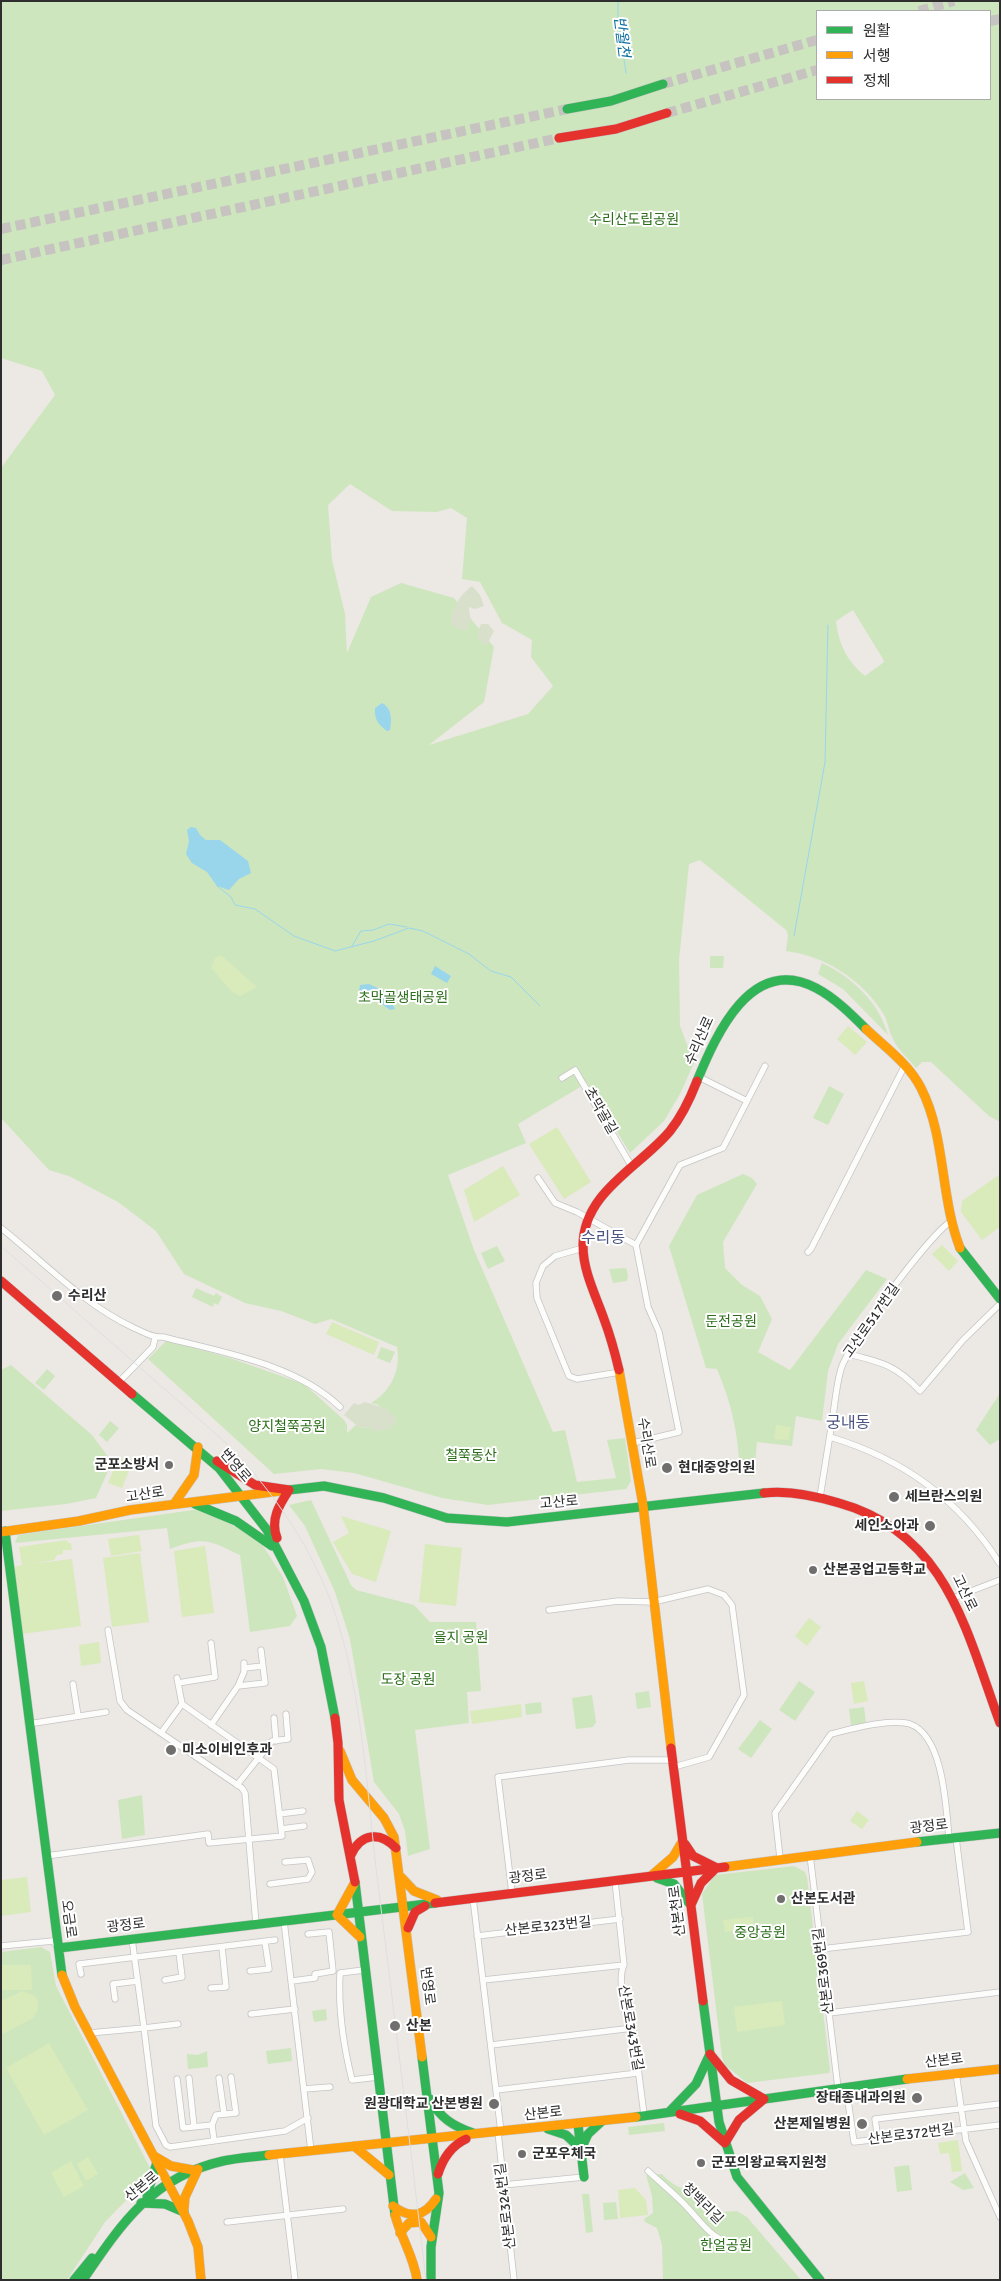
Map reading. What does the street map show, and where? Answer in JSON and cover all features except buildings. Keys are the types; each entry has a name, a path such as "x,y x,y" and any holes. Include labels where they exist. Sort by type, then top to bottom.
{"main road":[{"path":"567,109 610,101 663,84"},
{"path":"559,138 616,130 667,113"},
{"name":"수리산로","path":"644,1508 620,1372 583,1248 589,1219 606,1189 671,1130 730,1013 746,997 762,987 788,980 811,985 834,998 904,1065 918,1082 927,1103 945,1184 950,1222 962,1254 1000,1299"},
{"name":"번영로","path":"1,1281 206,1454 242,1495 280,1553 304,1601 321,1648 332,1696 338,1743 339,1800 351,1856 393,2206 400,2233 416,2265 417,2280"},
{"path":"174,1504 194,1474 198,1447"},
{"path":"206,1454 255,1485 289,1490 274,1517 272,1528 278,1539 280,1553"},
{"name":"고산로","path":"3,1532 174,1504 289,1490 334,1487 384,1498 447,1518 507,1522 644,1508 771,1492 820,1497 862,1510 898,1531 927,1558 946,1584 970,1639 1000,1723"},
{"path":"192,1502 215,1510 257,1532 280,1553"},
{"name":"산본천로","path":"644,1508 653,1602 716,2107 725,2143 740,2181 820,2280"},
{"name":"오금로","path":"3,1532 62,1976 89,2033 184,2212 198,2247 201,2280"},
{"name":"번영로","path":"338,1743 352,1780 382,1813 392,1830 397,1848 439,2193 431,2237 429,2262 431,2280"},
{"name":"광정로","path":"59,1948 648,1877 780,1858 1000,1834"},
{"path":"351,1856 360,1841 374,1835 390,1840 397,1848"},
{"path":"683,1840 693,1856 717,1868"},
{"path":"648,1877 670,1862 679,1850 683,1840"},
{"path":"691,1905 701,1883 709,1872 717,1868"},
{"path":"400,1876 414,1891 440,1901"},
{"path":"648,1877 663,1879 674,1884 691,1905"},
{"path":"354,1883 337,1915 360,1937"},
{"path":"407,1935 409,1920 414,1912 440,1901"},
{"path":"710,2053 736,2084 764,2099 739,2120 725,2143 701,2121 691,2116 669,2112 696,2084 710,2053"},
{"name":"산본로","path":"74,2280 142,2202 169,2182 223,2161 578,2124 716,2107 842,2087 1000,2069"},
{"path":"427,2092 435,2110 442,2119 453,2126 478,2134"},
{"path":"581,2149 588,2134 604,2120"},
{"path":"578,2124 584,2177"},
{"path":"542,2128 566,2135 581,2149"},
{"path":"437,2180 442,2163 452,2147 458,2142 478,2134"},
{"path":"354,2146 389,2175"},
{"path":"156,2159 171,2166 196,2170 184,2197 184,2212 164,2204 142,2202 156,2159"},
{"path":"393,2206 408,2216 417,2217 424,2214 433,2205 439,2193"},
{"path":"400,2233 407,2223 414,2221 421,2222 431,2237"},
{"name":"산본로","path":"82,2280 113,2236"},
{"name":"산본로","path":"90,2280 113,2236"}],"street":[{"path":"808,1252 904,1065"},
{"path":"633,1443 679,1432 659,1332 648,1307 636,1245 680,1165 723,1148 765,1066"},
{"name":"초막골길","path":"562,1078 575,1070 632,1167"},
{"path":"699,1077 747,1101"},
{"path":"538,1178 556,1203 636,1245"},
{"name":"고산로517번길","path":"820,1497 841,1368 865,1326 935,1235 950,1222"},
{"path":"1,1228 89,1302 120,1321 155,1338 163,1337 212,1348 308,1382 340,1407"},
{"path":"583,1248 554,1256 543,1266 536,1282 537,1298 570,1376 577,1379 620,1372"},
{"path":"848,1354 892,1367 904,1374 920,1391 963,1340 1000,1304"},
{"path":"120,1381 153,1347 155,1338"},
{"path":"830,1437 888,1459 932,1488 954,1506 984,1539 1000,1564"},
{"path":"952,1598 1000,1580"},
{"path":"512,1893 498,1776 629,1760 673,1764 709,1757 744,1695 732,1605 724,1595 714,1590 703,1590 653,1602 618,1601 549,1610"},
{"path":"108,1630 120,1701 127,1710 237,1784 245,1793 256,1924"},
{"path":"46,1856 208,1834 209,1843 282,1836 274,1769 182,1704 178,1680 215,1677 211,1643"},
{"path":"238,1686 265,1683 261,1650"},
{"path":"211,1725 238,1686 244,1666 262,1666"},
{"path":"73,1684 78,1716"},
{"path":"161,1733 182,1704"},
{"path":"28,1724 106,1712"},
{"path":"237,1784 272,1741 288,1739 286,1714"},
{"path":"274,1718 276,1740"},
{"path":"780,1858 774,1813 831,1734 900,1722 909,1724 923,1732 941,1766 968,1932 821,1949"},
{"path":"279,1814 303,1811"},
{"path":"281,1829 304,1826"},
{"name":"산본로369번길","path":"810,1855 829,2012 842,2087"},
{"path":"270,1884 308,1879 312,1872 308,1860 285,1862"},
{"name":"산본로343번길","path":"615,1881 624,1965 621,1975 626,2018 633,2028 644,2115"},
{"path":"473,1898 491,2045 499,2132"},
{"name":"산본로323번길","path":"477,1936 620,1919"},
{"path":"284,1921 312,2151"},
{"path":"292,1981 315,1978 315,1974 333,1972 329,1932 308,1934"},
{"path":"132,1939 156,2126 162,2141 170,2146 285,2131 308,2118"},
{"path":"1,1946 46,1940 53,1942 59,1948"},
{"path":"81,1974 79,1964 275,1940"},
{"path":"250,1972 269,1969 265,1942"},
{"path":"211,1988 226,1987 222,1947"},
{"path":"165,1980 182,1977 179,1952"},
{"path":"483,1980 624,1965"},
{"path":"364,1970 340,1973 340,2015 352,2080 378,2077"},
{"path":"115,1999 113,1984 138,1981"},
{"path":"829,2012 1000,1992"},
{"path":"251,2014 295,2009"},
{"path":"89,2033 178,2024"},
{"path":"491,2045 633,2028"},
{"path":"496,2090 638,2073"},
{"path":"956,2073 966,2141 1000,2217"},
{"path":"214,2140 212,2125 216,2115 236,2113 231,2077"},
{"path":"190,2078 194,2127"},
{"path":"218,2078 224,2114"},
{"path":"177,2079 183,2128 212,2125"},
{"path":"304,2089 330,2086"},
{"name":"산본로372번길","path":"842,2087 853,2141 1000,2125"},
{"path":"878,2139 875,2119 1000,2104"},
{"name":"산본로324번길","path":"499,2132 514,2280"},
{"path":"280,2155 295,2280"},
{"name":"청백리길","path":"648,2171 684,2204 713,2236 726,2243 741,2246"},
{"path":"503,2185 584,2177"},
{"path":"227,2222 343,2209"}],"green space":[{"path":"1,1 1000,1 1000,1122 989,1116 931,1062 922,1062 916,1068 896,1045 883,1013 853,980 841,971 815,958 786,951 788,935 786,930 700,860 689,864 679,960 680,1026 694,1063 680,1094 664,1121 630,1153 587,1083 518,1124 526,1143 448,1175 474,1250 553,1432 565,1430 577,1482 616,1478 607,1440 625,1438 631,1481 626,1489 488,1505 442,1498 354,1473 321,1469 274,1474 148,1359 167,1340 230,1358 304,1384 344,1420 347,1425 347,1433 357,1424 360,1428 370,1427 379,1405 371,1403 384,1393 396,1372 397,1347 331,1319 315,1324 281,1311 245,1303 184,1274 156,1231 118,1202 69,1176 49,1170 1,1118 1,468 55,395 42,371 1,358","holes":["350,484 392,511 437,512 451,508 467,518 462,579 480,582 502,623 532,640 531,657 553,686 528,714 429,745 484,702 494,647 454,598 401,583 371,597 347,653 345,614 332,560 328,505","853,610 884,662 865,676 849,659 837,629 836,621"]},
{"path":"472,586 480,595 484,606 475,609 469,607 470,621 466,631 452,626 451,620 456,603"},
{"path":"481,624 488,624 494,631 486,646 480,641 478,636"},
{"path":"221,955 257,987 240,996 231,991 211,968 215,958"},
{"path":"710,956 724,956 723,968 710,968"},
{"path":"822,963 854,983 863,992 878,1012 888,1035 843,989 818,974"},
{"path":"848,1026 867,1042 855,1055 837,1039"},
{"path":"829,1086 844,1094 828,1125 813,1118"},
{"path":"557,1127 591,1182 564,1199 529,1144"},
{"path":"503,1166 520,1195 474,1222 464,1190"},
{"name":"둔전공원","path":"743,1174 752,1178 757,1184 723,1242 725,1268 742,1285 760,1296 772,1319 758,1352 790,1370 866,1270 887,1279 838,1344 828,1371 822,1421 796,1416 792,1446 757,1442 754,1476 740,1475 736,1433 727,1396 717,1369 706,1368 669,1246 697,1195"},
{"path":"1000,1174 1000,1227 982,1240 961,1212 962,1201"},
{"path":"942,1245 958,1261 949,1271 932,1254"},
{"path":"497,1246 505,1261 488,1269 481,1253"},
{"path":"626,1268 627,1281 613,1283 609,1269"},
{"path":"196,1288 214,1296 216,1293 222,1297 218,1305 214,1303 213,1307 192,1297"},
{"path":"332,1322 379,1342 374,1355 326,1334"},
{"path":"381,1347 395,1352 390,1363 377,1358"},
{"path":"11,1365 92,1435 112,1462 96,1498 66,1504 1,1511 1,1370"},
{"path":"47,1369 55,1376 44,1390 35,1383"},
{"path":"1000,1393 1000,1439 990,1445 976,1430"},
{"path":"365,1402 387,1409 395,1418 396,1423 387,1430 372,1431 370,1427 360,1428 344,1415 354,1403 358,1405"},
{"path":"110,1421 119,1428 107,1442 99,1435"},
{"path":"776,1425 791,1427 789,1440 774,1439"},
{"path":"119,1457 132,1463 122,1488 108,1483"},
{"name":"도장 공원","path":"311,1500 351,1585 356,1590 414,1605 430,1622 476,1622 481,1691 467,1692 469,1723 415,1730 430,1849 408,1856 405,1831 399,1814 374,1782 350,1639 335,1592 305,1526 289,1505"},
{"path":"200,1509 258,1538 283,1577 297,1616 290,1626 250,1632 240,1555 213,1543 199,1541 170,1549 167,1528 15,1543 18,1535"},
{"path":"341,1516 391,1531 376,1582 352,1574 333,1542 349,1533"},
{"path":"139,1535 142,1551 111,1556 108,1539"},
{"path":"67,1540 68,1543 71,1543 72,1550 63,1550 63,1554 57,1555 54,1560 30,1564 72,1559 81,1626 22,1634 13,1567 22,1565 19,1547"},
{"path":"425,1544 462,1548 456,1606 419,1602"},
{"path":"205,1546 214,1613 182,1617 174,1551"},
{"path":"140,1553 149,1622 112,1627 103,1558"},
{"path":"809,1618 821,1627 807,1646 795,1636"},
{"path":"99,1642 101,1663 81,1666 79,1645"},
{"path":"799,1681 815,1692 795,1721 779,1710"},
{"path":"864,1681 868,1701 854,1704 851,1683"},
{"path":"649,1691 651,1707 637,1709 635,1693"},
{"path":"592,1695 596,1722 593,1727 576,1729 572,1698"},
{"path":"541,1702 542,1713 526,1715 525,1704"},
{"path":"521,1704 522,1717 472,1724 470,1711"},
{"path":"864,1707 866,1723 851,1725 849,1709"},
{"path":"760,1720 772,1729 751,1758 738,1749"},
{"path":"142,1795 145,1835 122,1839 118,1800"},
{"path":"857,1811 869,1820 862,1829 850,1821"},
{"name":"중앙공원","path":"794,1866 805,1872 807,1877 830,2070 829,2073 747,2083 725,2065 722,2057 702,1894 715,1875"},
{"path":"27,1877 31,1912 1,1916 1,1880"},
{"path":"753,1917 754,1928 725,1932 723,1920"},
{"path":"41,1947 50,1952 56,1986 150,2168 147,2179 105,2222 67,2280 1,2280 1,1952"},
{"path":"1,1965 31,1965 32,1990 1,1990"},
{"path":"22,1991 35,1996 38,2005 37,2013 33,2018 1,2035 1,2001"},
{"path":"782,2001 785,2025 737,2032 734,2007"},
{"path":"326,2009 327,2020 314,2022 312,2011"},
{"path":"49,2043 88,2110 44,2135 6,2068"},
{"path":"291,2048 292,2061 268,2064 266,2051"},
{"path":"207,2051 208,2067 188,2069 187,2054 198,2055"},
{"path":"664,2123 665,2131 629,2135 628,2127"},
{"path":"958,2140 962,2171 952,2172 949,2153 940,2154 938,2143"},
{"path":"88,2157 98,2174 86,2181 77,2164"},
{"path":"71,2161 84,2186 64,2197 51,2173"},
{"path":"909,2165 912,2190 897,2192 894,2167"},
{"path":"965,2173 974,2188 963,2190 950,2182"},
{"name":"한얼공원","path":"662,2174 678,2187 698,2191 699,2203 705,2213 737,2211 747,2217 801,2280 663,2280 662,2245 657,2228 645,2222 644,2219 653,2213 652,2196 646,2175"},
{"path":"635,2188 646,2200 648,2215 620,2218 618,2190"},
{"path":"582,2194 589,2194 593,2232 586,2233"},
{"path":"616,2202 618,2219 604,2220 603,2203"}],"water":[{"path":"382,703 388,708 391,715 390,730 387,731 379,724 375,716 375,708"},
{"path":"191,827 196,828 206,840 220,840 248,861 251,873 239,879 229,890 217,886 207,872 192,863 186,854 189,841 187,830"},
{"path":"435,966 451,976 447,983 431,974"},
{"path":"369,984 386,992 395,1009 390,1010 383,1005 381,997 375,993 368,995 359,992 360,985"}],"waterway":[{"name":"반월천","path":"618,1 618,19 626,73"},
{"path":"794,936 825,762 828,625"},
{"path":"217,886 231,897 235,905 255,909 294,936 335,951 374,941 409,928 423,931 469,954 491,971 511,977 540,1006"},
{"path":"352,946 361,931 373,930 389,924 407,927"}],"tunnel":[{"path":"922,10 954,1"},
{"path":"991,21 1000,19"},
{"path":"663,84 816,40"},
{"path":"667,113 816,70"},
{"path":"1,229 567,109"},
{"path":"1,260 559,138"}],"railway":[{"path":"1,1246 225,1442 271,1495 298,1535 321,1577 340,1631 356,1697 426,2280"}],"traffic: fast":[{"path":"567,109 611,101 663,84"},
{"path":"697,1081 714,1042 739,1004 755,990 773,982 793,980 816,988 836,1001 866,1029"},
{"path":"960,1248 1000,1299"},
{"path":"132,1394 219,1468 267,1530 304,1601 321,1647 335,1718"},
{"path":"280,1491 324,1486 384,1498 447,1518 507,1522 764,1493"},
{"path":"195,1504 236,1521 272,1546"},
{"path":"5,1531 62,1975"},
{"path":"917,1842 1000,1833"},
{"path":"657,1878 674,1884 689,1903"},
{"path":"355,1882 395,2215"},
{"path":"59,1948 435,1903"},
{"path":"703,2001 719,2122 737,2177 820,2280"},
{"path":"669,2112 696,2084 709,2056"},
{"path":"422,2057 439,2193 431,2247 431,2280"},
{"path":"636,2117 907,2079"},
{"path":"430,2099 438,2111 448,2120 473,2133"},
{"path":"548,2129 566,2135 581,2149 588,2134 602,2121"},
{"path":"578,2124 584,2177"},
{"path":"83,2280 125,2222 158,2191 177,2178 198,2168 223,2161 269,2155"},
{"path":"147,2195 157,2162"},
{"path":"141,2203 165,2204 184,2212"},
{"path":"74,2280 92,2258"}],"traffic: slow":[{"path":"866,1029 910,1071 921,1088 935,1126 949,1208 960,1248"},
{"path":"619,1370 643,1505 671,1748"},
{"path":"174,1504 194,1475 198,1447"},
{"path":"1,1532 79,1521 130,1510 280,1491"},
{"path":"340,1751 352,1780 384,1818 394,1837 422,2057"},
{"path":"651,1876 673,1857 682,1842"},
{"path":"725,1867 917,1842"},
{"path":"401,1877 414,1891 437,1900"},
{"path":"354,1884 337,1915 360,1937"},
{"path":"62,1975 75,2007 188,2221 198,2247 201,2280"},
{"path":"907,2079 1000,2069"},
{"path":"269,2155 636,2117"},
{"path":"354,2146 389,2175"},
{"path":"154,2156 171,2166 193,2170"},
{"path":"184,2209 185,2197 198,2169"},
{"path":"393,2206 405,2213 416,2214 427,2210 436,2199"},
{"path":"395,2215 413,2263 417,2280"},
{"path":"400,2233 409,2223 421,2222 431,2237"}],"traffic: jam":[{"path":"559,138 616,129 667,113"},
{"path":"619,1370 608,1331 585,1265 583,1246 586,1227 592,1210 603,1195 670,1131 685,1107 697,1081"},
{"path":"1,1281 132,1394"},
{"path":"217,1461 255,1485 289,1490 279,1507 275,1519 277,1538"},
{"path":"764,1493 802,1494 839,1503 876,1517 905,1537 928,1562 947,1590 963,1621 1000,1723"},
{"path":"335,1718 338,1743 339,1800 355,1882"},
{"path":"671,1748 703,2001"},
{"path":"351,1855 360,1842 371,1837 384,1839 396,1848"},
{"path":"685,1844 693,1856 715,1867"},
{"path":"435,1903 725,1867"},
{"path":"691,1905 701,1883 715,1869"},
{"path":"408,1928 415,1912 425,1906"},
{"path":"680,2114 700,2121 725,2143 739,2120 764,2099 731,2080 710,2054"},
{"path":"438,2174 448,2153 466,2139"}],"place":[{"name":"수리산","path":"57,1296"},
{"name":"군포소방서","path":"169,1465"},
{"name":"현대중앙의원","path":"667,1468"},
{"name":"세브란스의원","path":"894,1497"},
{"name":"세인소아과","path":"930,1526"},
{"name":"산본공업고등학교","path":"813,1570"},
{"name":"미소이비인후과","path":"171,1750"},
{"name":"산본도서관","path":"781,1899"},
{"name":"산본","path":"395,2026"},
{"name":"장태종내과의원","path":"917,2098"},
{"name":"원광대학교 산본병원","path":"494,2104"},
{"name":"산본제일병원","path":"862,2124"},
{"name":"군포우체국","path":"522,2154"},
{"name":"군포의왕교육지원청","path":"701,2163"}],"district":[{"name":"수리동","path":"603,1239"},
{"name":"궁내동","path":"848,1424"}],"park label":[{"name":"수리산도립공원","path":"634,220"},
{"name":"초막골생태공원","path":"403,998"},
{"name":"양지철쭉공원","path":"287,1427"},
{"name":"철쭉동산","path":"471,1456"},
{"name":"을지 공원","path":"461,1638"}]}
